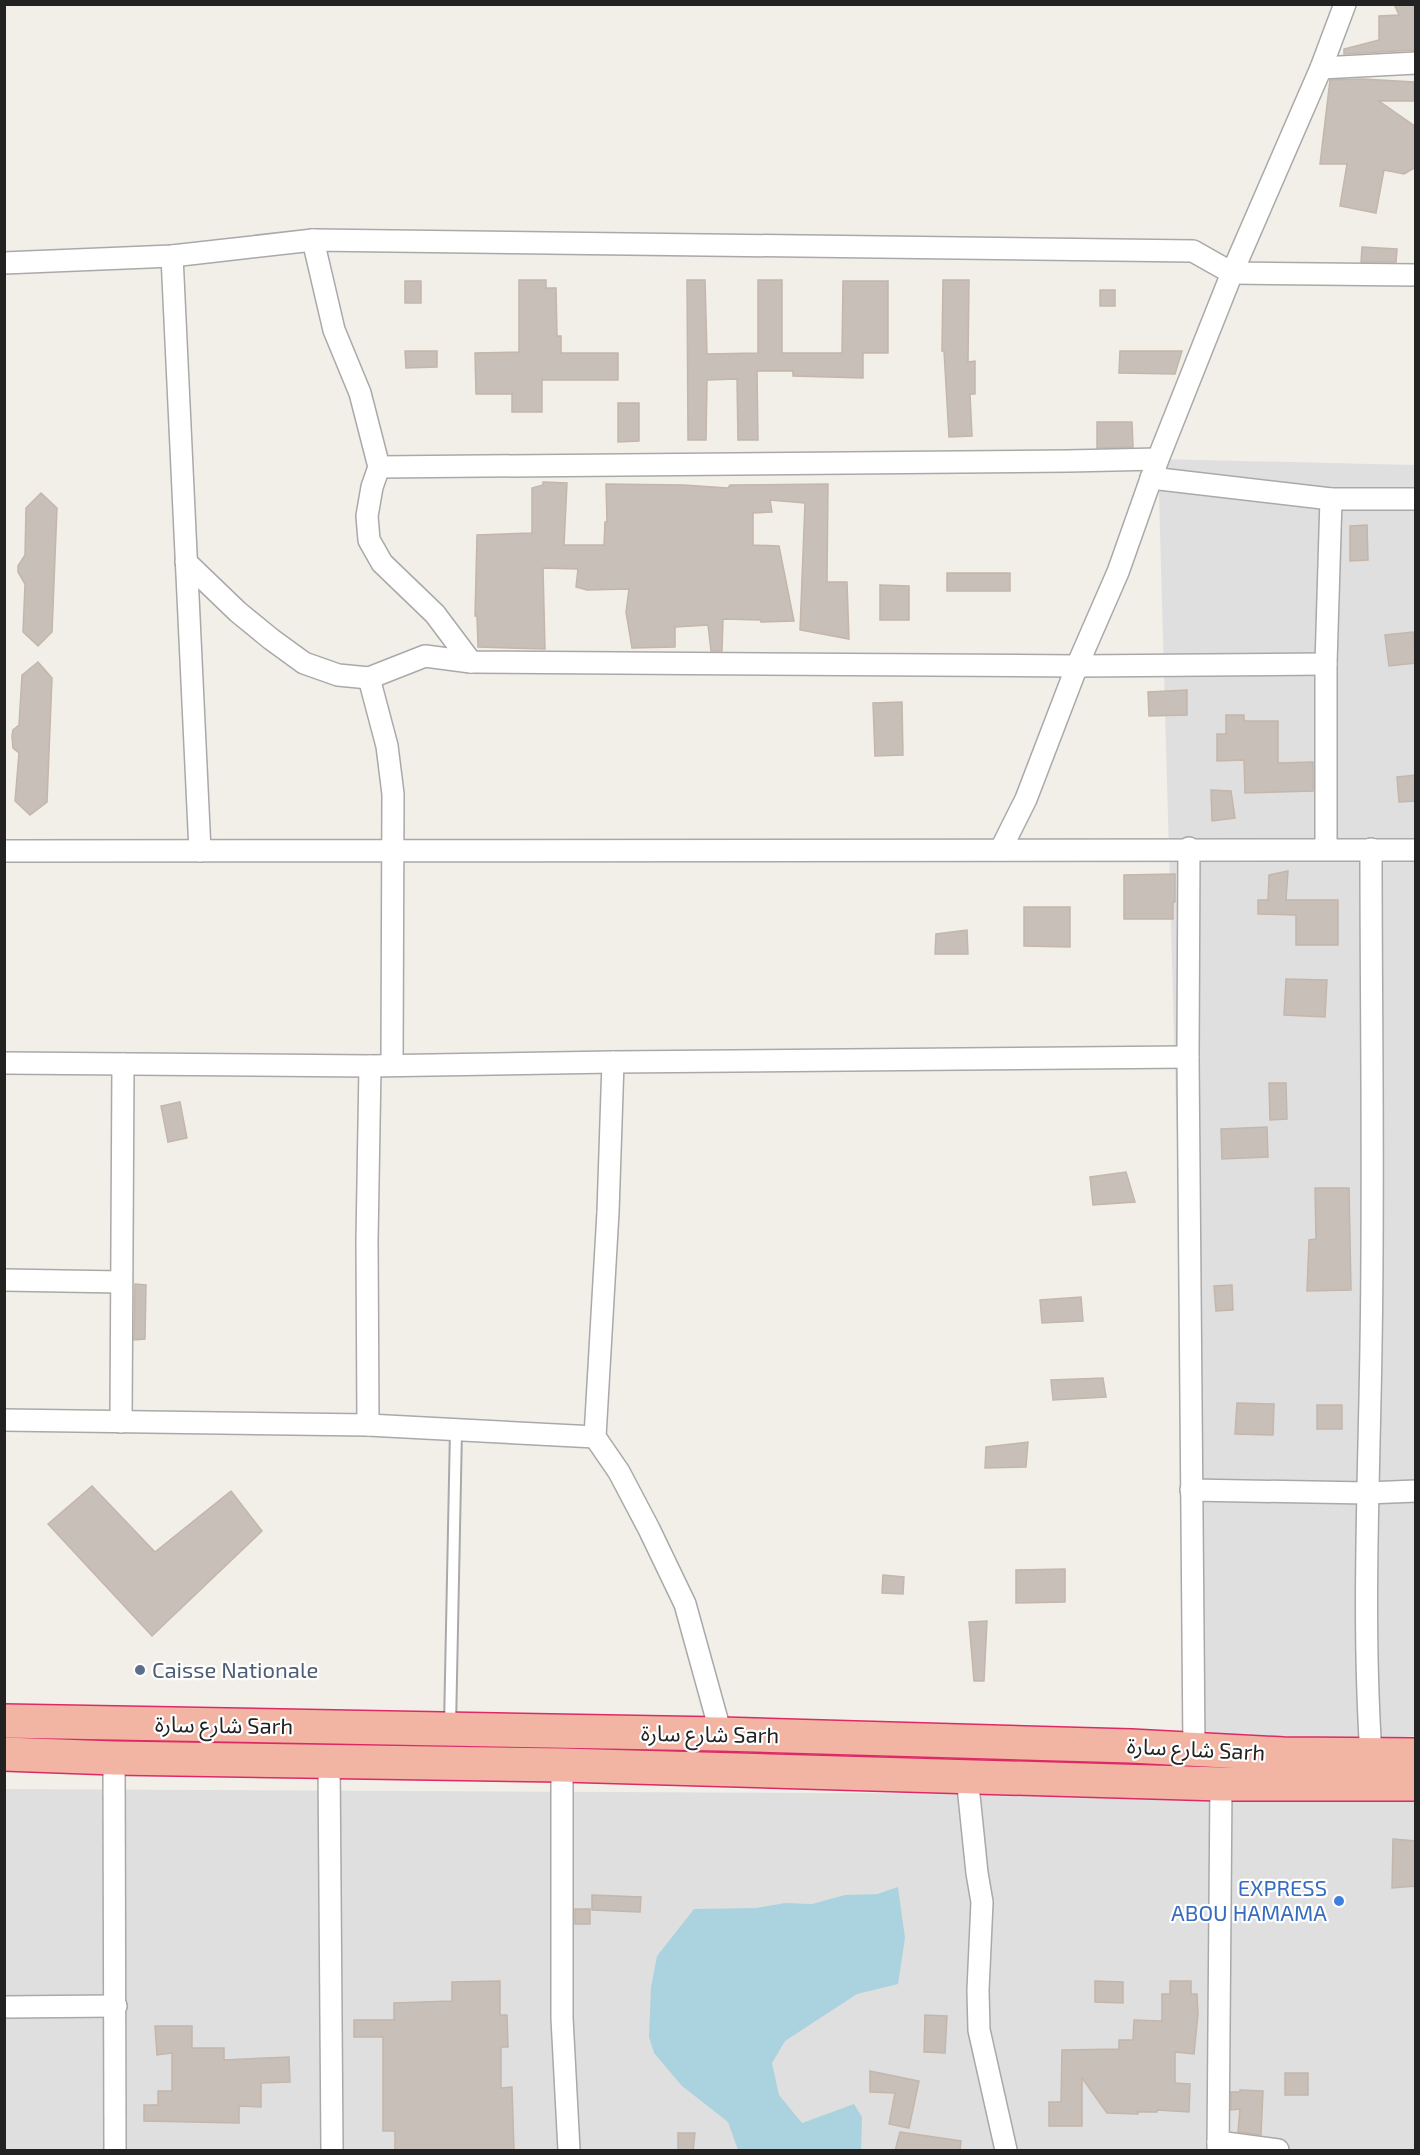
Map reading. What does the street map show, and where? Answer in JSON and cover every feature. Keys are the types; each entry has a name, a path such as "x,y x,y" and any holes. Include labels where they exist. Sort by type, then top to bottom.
{"highway":[{"name":"شارع سارة Sarh","path":"4,1721 721,1734 1416,1755"},
{"name":"شارع سارة Sarh","path":"4,1754 114,1758 562,1765 1221,1784 1416,1784"}],"street":[{"path":"1001,849 1026,799 1077,666 1118,572 1154,468 1232,273 1321,68 1345,4"},
{"path":"1321,68 1416,63"},
{"path":"313,240 334,330 360,393 379,467 366,516 369,540 382,563 435,614 471,662"},
{"path":"4,263 172,256 313,240 1193,251 1232,273 1416,275"},
{"path":"172,256 200,851"},
{"path":"379,467 1068,462 1154,468 1331,499 1416,499"},
{"path":"1326,849 1326,664 1331,499"},
{"path":"186,561 238,612 304,663 338,675 369,678 425,656 471,662 1077,666 1326,664"},
{"path":"369,678 387,746 393,794 393,1065"},
{"path":"1189,849 1188,1057 1194,1749"},
{"path":"1371,849 1371,1344 1367,1493 1366,1689 1371,1755"},
{"path":"4,851 1416,850"},
{"path":"4,1063 370,1066 1188,1057"},
{"path":"613,1062 608,1212 595,1437 619,1472 685,1604 721,1734"},
{"path":"121,1422 123,1064"},
{"path":"368,1425 370,1066"},
{"path":"4,1280 121,1281"},
{"path":"4,1420 368,1425 595,1437"},
{"path":"1191,1490 1367,1493 1416,1491"},
{"path":"114,1758 115,2151"},
{"path":"330,1761 332,2151"},
{"path":"562,1765 562,2018 569,2151"},
{"path":"967,1776 982,1902 978,1990 979,2030 1005,2151"},
{"path":"1221,1784 1218,2146 1278,2151"},
{"path":"4,2007 116,2006"}],"lane":[{"path":"450,1729 456,1430"}],"shaded area":[{"path":"1158,459 1415,465 1415,1736 1194,1749"},
{"path":"4,1789 1415,1796 1415,2150 5,2150"}],"water":[{"path":"898,1887 905,1938 898,1984 857,1994 785,2041 772,2063 779,2095 802,2123 854,2104 862,2117 861,2150 738,2150 728,2122 682,2086 654,2053 649,2037 651,1987 657,1956 694,1909 756,1908 785,1903 812,1904 845,1895 877,1894"}],"building":[{"path":"1394,4 1416,4 1416,50 1344,54 1344,49 1379,40 1379,16 1399,15"},
{"path":"1330,80 1414,82 1414,101 1379,101 1416,127 1416,167 1404,174 1384,170 1376,213 1340,206 1347,164 1320,164"},
{"path":"1362,247 1397,249 1396,262 1361,262"},
{"path":"519,280 546,280 546,288 556,288 557,336 561,336 561,353 618,353 618,380 542,380 542,412 512,412 512,394 476,394 475,353 519,352"},
{"path":"687,280 705,280 707,354 758,353 758,280 782,280 782,353 842,353 843,281 888,281 888,353 863,353 863,378 793,376 793,371 757,371 758,440 738,440 737,379 707,380 706,440 688,440"},
{"path":"943,280 969,280 968,362 975,361 975,394 970,394 972,436 949,437 944,351 942,351"},
{"path":"405,281 421,281 421,303 405,303"},
{"path":"1100,290 1115,290 1115,306 1100,306"},
{"path":"405,351 437,351 437,367 406,368"},
{"path":"1120,351 1182,351 1175,374 1119,373"},
{"path":"618,403 639,403 639,441 618,442"},
{"path":"1097,422 1132,422 1133,447 1097,448"},
{"path":"543,482 567,483 564,545 604,545 605,522 607,522 606,484 728,488 730,485 828,484 827,582 847,582 849,639 800,630 805,503 770,500 772,512 753,513 753,545 779,546 794,621 761,622 761,620 723,619 722,651 711,651 708,625 675,627 675,647 632,648 626,612 629,589 587,590 576,587 578,569 543,568 545,649 478,647 477,616 475,616 477,535 532,533 532,488 543,485"},
{"path":"41,493 57,508 52,632 38,646 23,632 25,584 18,572 18,566 25,555 26,508"},
{"path":"1367,525 1368,560 1350,561 1350,526"},
{"path":"947,573 1010,573 1010,591 947,591"},
{"path":"880,585 909,586 909,620 880,620"},
{"path":"1413,632 1416,663 1389,666 1385,635"},
{"path":"38,662 52,678 47,802 30,815 15,801 19,753 13,748 12,736 13,730 19,725 22,675"},
{"path":"1187,690 1187,715 1149,716 1148,692"},
{"path":"902,702 903,755 875,756 873,703"},
{"path":"1226,715 1244,715 1244,721 1278,721 1278,763 1313,762 1313,791 1245,793 1244,760 1217,761 1217,734 1226,734"},
{"path":"1416,775 1416,801 1399,802 1397,777"},
{"path":"1211,790 1231,791 1235,818 1212,821"},
{"path":"1288,871 1286,900 1338,900 1338,945 1296,945 1296,915 1258,914 1258,900 1268,900 1269,875"},
{"path":"1175,874 1173,919 1124,919 1124,875"},
{"path":"1024,907 1070,907 1070,947 1024,946"},
{"path":"967,930 968,954 935,954 936,934"},
{"path":"1286,979 1327,980 1325,1017 1284,1015"},
{"path":"1269,1083 1286,1083 1287,1119 1270,1120"},
{"path":"180,1102 187,1138 168,1142 161,1106"},
{"path":"1267,1127 1268,1157 1222,1159 1221,1129"},
{"path":"1126,1172 1135,1202 1093,1205 1090,1177"},
{"path":"1315,1188 1349,1188 1351,1290 1307,1291 1309,1240 1316,1239"},
{"path":"135,1284 146,1285 145,1339 134,1340"},
{"path":"1232,1285 1233,1310 1216,1311 1214,1286"},
{"path":"1081,1297 1083,1321 1042,1323 1040,1300"},
{"path":"1103,1378 1106,1397 1053,1400 1051,1380"},
{"path":"1237,1403 1274,1404 1273,1435 1235,1434"},
{"path":"1317,1405 1342,1405 1342,1429 1317,1429"},
{"path":"1028,1442 1026,1467 985,1468 986,1447"},
{"path":"92,1486 155,1552 231,1491 262,1531 152,1636 48,1524"},
{"path":"1065,1569 1065,1602 1016,1603 1016,1570"},
{"path":"883,1575 904,1577 903,1594 882,1593"},
{"path":"987,1621 984,1681 974,1681 969,1622"},
{"path":"1393,1839 1416,1841 1416,1886 1392,1888"},
{"path":"592,1895 641,1897 640,1912 592,1910"},
{"path":"575,1909 590,1909 590,1924 575,1924"},
{"path":"500,1981 500,2015 507,2015 508,2047 501,2047 501,2088 512,2087 514,2151 395,2151 395,2131 383,2131 383,2037 354,2037 354,2020 394,2020 394,2003 452,2001 452,1982"},
{"path":"1095,1981 1123,1982 1123,2003 1095,2002"},
{"path":"1170,1981 1191,1981 1191,1994 1197,1994 1198,2014 1194,2054 1175,2052 1175,2083 1190,2084 1189,2112 1157,2110 1157,2112 1138,2112 1138,2114 1107,2113 1082,2078 1082,2126 1049,2126 1049,2102 1061,2102 1062,2050 1119,2049 1119,2040 1133,2040 1134,2020 1162,2021 1162,1994 1170,1994"},
{"path":"925,2015 947,2016 945,2053 924,2052"},
{"path":"155,2026 192,2026 192,2048 224,2048 224,2060 289,2057 290,2082 261,2083 261,2107 239,2106 239,2123 144,2121 144,2105 158,2105 158,2091 172,2091 172,2053 157,2055"},
{"path":"870,2071 919,2081 909,2128 889,2124 895,2093 870,2092"},
{"path":"1285,2073 1308,2073 1308,2095 1285,2095"},
{"path":"1240,2090 1263,2091 1261,2135 1238,2132 1240,2109 1231,2110 1231,2092 1240,2092"},
{"path":"900,2132 961,2141 960,2151 895,2151"},
{"path":"678,2133 695,2133 693,2151 678,2151"}],"place":[{"name":"Caisse Nationale","path":"140,1670"},
{"name":"EXPRESS ABOU HAMAMA","path":"1339,1901"}]}
